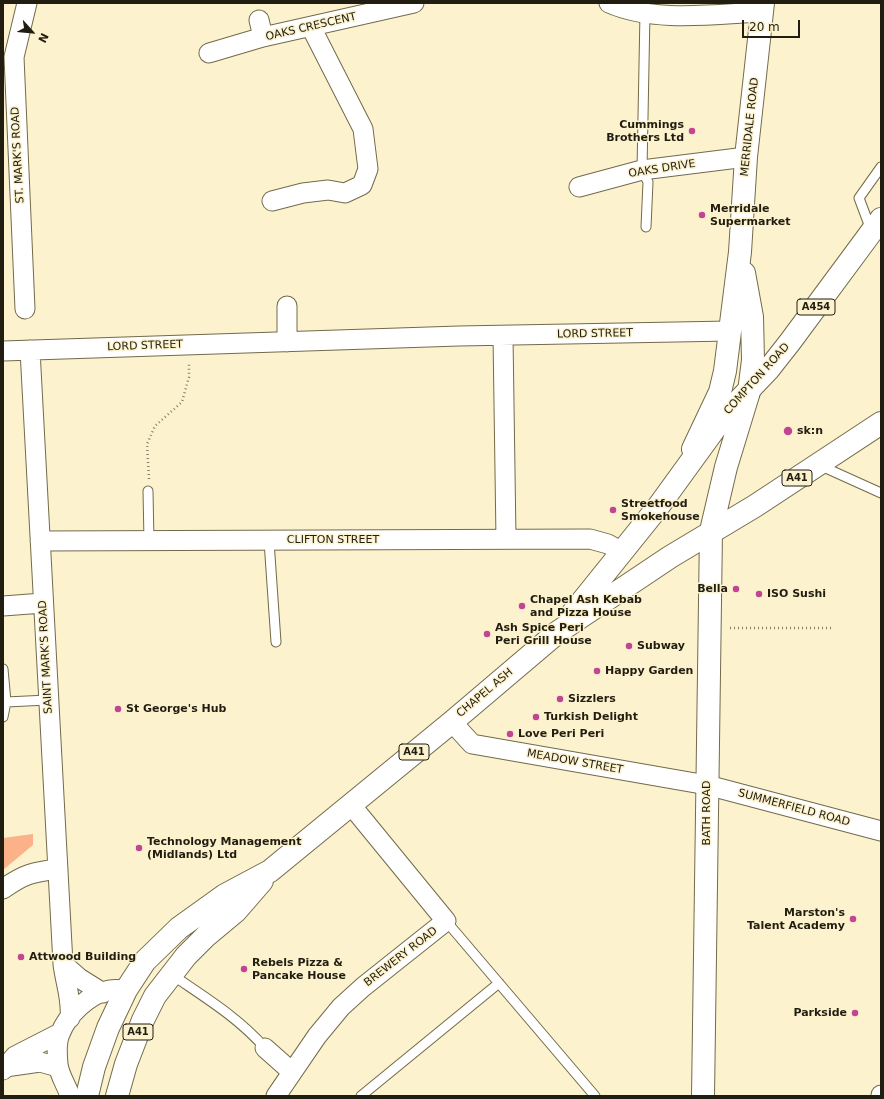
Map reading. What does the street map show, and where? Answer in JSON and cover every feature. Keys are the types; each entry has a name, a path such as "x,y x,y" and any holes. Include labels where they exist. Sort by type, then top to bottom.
{"main road":[{"name":"MERRIDALE ROAD","path":"677,483 720,392 725,371 740,252 746,157 763,7"},
{"name":"COMPTON ROAD","path":"677,483 724,416 749,392 790,342 876,225"},
{"name":"MERRIDALE ROAD","path":"740,252 752,317 753,360 749,392"},
{"name":"BATH ROAD","path":"703,1096 711,531 726,468 749,392"},
{"name":"A41","path":"711,531 755,506 881,424"},
{"name":"A454","path":"558,632 677,483"},
{"name":"CHAPEL ASH","path":"270,871 352,805 558,632 711,531"},
{"name":"A41","path":"117,1096 126,1064 143,1020 155,996 170,974 206,936 236,912 270,871"},
{"name":"A41","path":"87,1096 94,1067 104,1041 126,990 145,961 180,928 225,895 270,871"}],"street":[{"name":"ST. MARK'S ROAD","path":"26,309 8,57 27,3"},
{"name":"OAKS CRESCENT","path":"209,53 261,28 311,27 414,3"},
{"path":"610,3 645,12 681,15 763,7"},
{"path":"272,201 303,193 328,190 345,193 362,185 368,169 363,129 311,27"},
{"name":"OAKS DRIVE","path":"579,187 642,170 746,157"},
{"path":"287,306 287,342"},
{"name":"LORD STREET","path":"3,351 320,342 459,336 730,331"},
{"path":"503,336 506,540"},
{"name":"SAINT MARK'S ROAD","path":"30,350 42,603 64,981 71,1005 70,1019 57,1049 58,1067 70,1096"},
{"name":"CLIFTON STREET","path":"40,541 590,539 608,544 622,552"},
{"path":"3,606 42,603"},
{"name":"MEADOW STREET","path":"452,722 472,744 707,785"},
{"name":"SUMMERFIELD ROAD","path":"707,785 881,831"},
{"name":"BREWERY ROAD","path":"276,1096 317,1036 341,1007 362,987 446,921 352,805"},
{"path":"3,889 21,876 37,871 58,869"},
{"path":"63,964 79,978 103,993"},
{"path":"4,1068 15,1056 70,1019 95,996 109,990 126,990"},
{"path":"265,1048 292,1072"},
{"path":"4,1068 40,1062 58,1067"}],"lane":[{"path":"645,12 642,170 648,182 646,227"},
{"path":"876,225 859,198 881,167"},
{"path":"818,464 881,493"},
{"path":"148,491 150,541"},
{"path":"268,541 276,642"},
{"path":"3,669 6,702 3,717"},
{"path":"6,702 48,700"},
{"path":"446,921 595,1096"},
{"path":"170,974 227,1012 251,1032 265,1048"},
{"path":"361,1096 499,983"}],"path":[{"path":"148,491 147,444 155,426 182,402 189,377 188,345"},
{"path":"710,628 833,628"}],"shaded area":[{"path":"33,834 33,845 3,870 3,838"}],"place":[{"name":"Cummings Brothers Ltd","path":"692,131"},
{"name":"Merridale Supermarket","path":"702,215"},
{"name":"sk:n","path":"788,431"},
{"name":"Streetfood Smokehouse","path":"613,510"},
{"name":"Bella","path":"736,589"},
{"name":"ISO Sushi","path":"759,594"},
{"name":"Chapel Ash Kebab and Pizza House","path":"522,606"},
{"name":"Ash Spice Peri Peri Grill House","path":"487,634"},
{"name":"Subway","path":"629,646"},
{"name":"Happy Garden","path":"597,671"},
{"name":"Sizzlers","path":"560,699"},
{"name":"St George's Hub","path":"118,709"},
{"name":"Turkish Delight","path":"536,717"},
{"name":"Love Peri Peri","path":"510,734"},
{"name":"Technology Management (Midlands) Ltd","path":"139,848"},
{"name":"Marston's Talent Academy","path":"853,919"},
{"name":"Attwood Building","path":"21,957"},
{"name":"Rebels Pizza & Pancake House","path":"244,969"},
{"name":"Parkside","path":"855,1013"}]}
